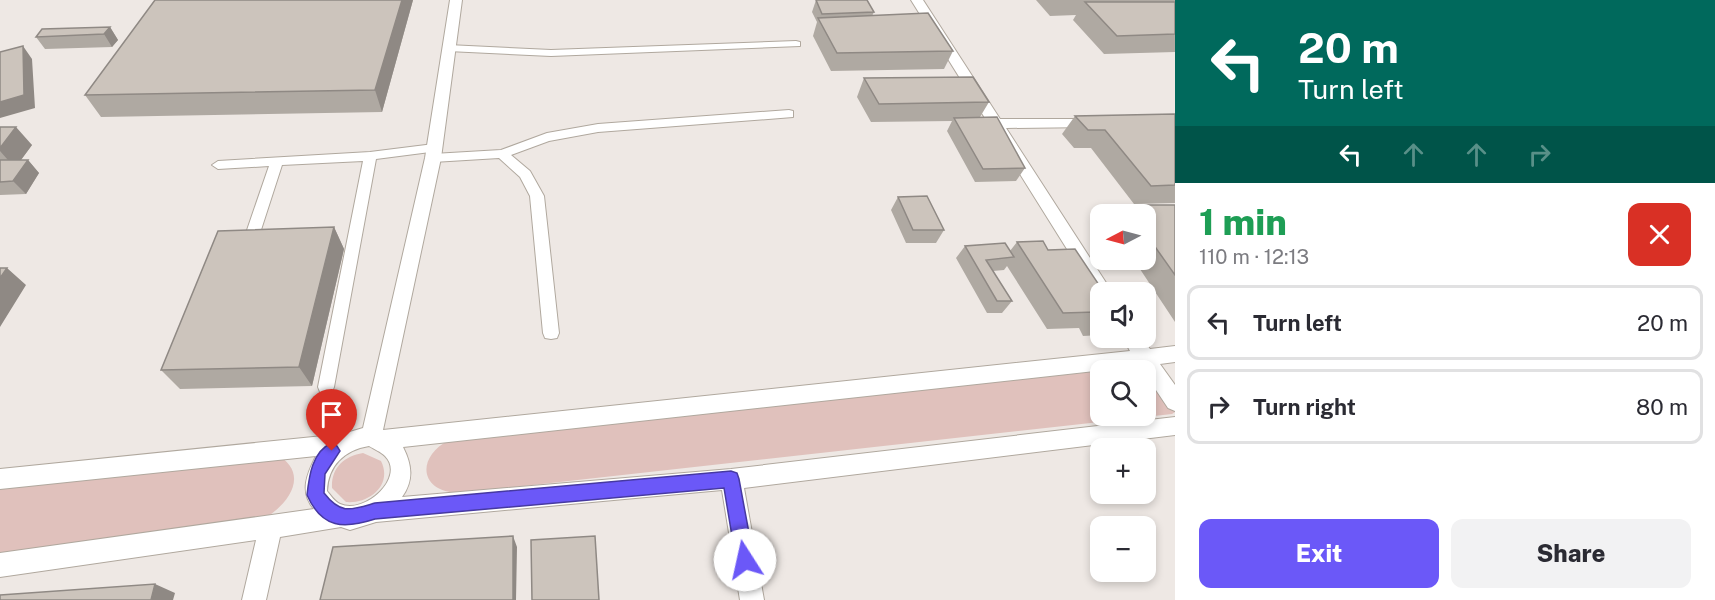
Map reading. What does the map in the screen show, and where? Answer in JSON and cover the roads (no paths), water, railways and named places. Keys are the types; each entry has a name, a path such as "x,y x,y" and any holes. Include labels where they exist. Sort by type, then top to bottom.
{"street":[{"path":"376,438 433,153 456,0"},
{"path":"917,0 1098,282"},
{"path":"995,124 1103,122"},
{"path":"1139,348 1175,402"},
{"path":"0,479 1175,354"},
{"path":"0,565 270,529 339,517 350,519 375,511 731,479 1175,426"},
{"path":"375,511 391,496 401,477 402,467 396,450 376,438"},
{"path":"339,517 321,505 316,495 315,484 323,461 342,443"},
{"path":"731,479 752,600"},
{"path":"254,600 270,529"}],"lane":[{"path":"448,48 551,53 796,44"},
{"path":"218,165 433,153 502,154 547,137 598,128 789,114"},
{"path":"502,154 525,174 537,196 551,333"},
{"path":"326,387 370,156"},
{"path":"253,233 277,162"}]}
